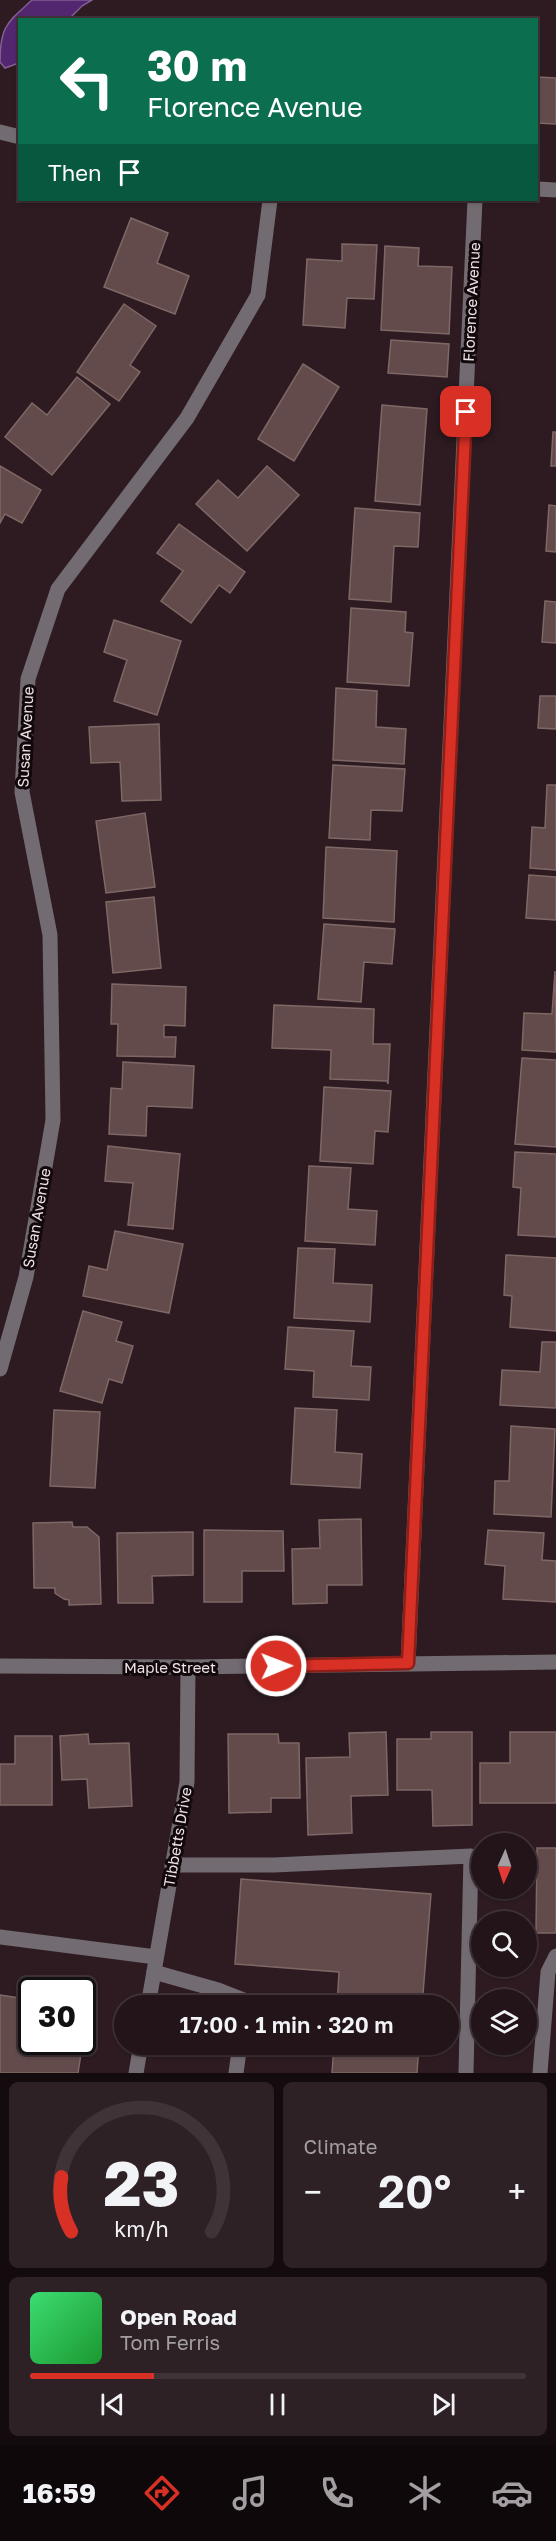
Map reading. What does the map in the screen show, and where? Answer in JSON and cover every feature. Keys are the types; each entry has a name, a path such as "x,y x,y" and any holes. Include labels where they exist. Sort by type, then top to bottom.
{"street":[{"path":"0,132 18,136"},
{"path":"538,189 556,190"},
{"name":"Susan Avenue","path":"0,1369 26,1277 53,1120 50,935 22,792 28,679 58,590 187,418 258,295 270,201"},
{"name":"Florence Avenue","path":"408,1663 475,201"},
{"name":"Maple Street","path":"0,1666 188,1667 556,1662"},
{"name":"Tibbetts Drive","path":"150,1995 187,1782 188,1667"},
{"path":"172,1865 274,1866 471,1856 466,2073"},
{"path":"0,1937 155,1965 231,1995"},
{"path":"540,2073 548,1972 556,1956"},
{"path":"136,2073 139,2055"},
{"path":"236,2073 238,2055"}],"shaded area":[{"path":"32,0 92,0 70,18 18,18 18,63 5,68 0,62 1,40 11,20"}],"building":[{"path":"538,77 556,78 556,124 538,123"},
{"path":"131,218 168,233 157,263 189,276 175,314 104,287"},
{"path":"342,244 377,245 374,299 347,298 345,328 303,325 307,259 342,261"},
{"path":"385,246 419,248 418,266 452,267 449,334 381,330"},
{"path":"124,304 156,326 130,365 140,372 119,401 77,372"},
{"path":"391,340 449,344 447,377 388,373"},
{"path":"303,364 339,387 294,461 258,439"},
{"path":"77,377 110,404 52,475 5,437 32,403 47,415"},
{"path":"382,405 427,409 420,505 375,501"},
{"path":"553,432 556,432 556,466 551,466"},
{"path":"0,466 41,490 22,523 5,514 0,523"},
{"path":"267,466 299,495 247,551 196,504 218,480 238,498"},
{"path":"549,505 556,506 556,552 546,551"},
{"path":"355,508 420,513 418,547 394,546 391,602 349,599"},
{"path":"179,524 245,572 230,593 219,585 191,623 161,601 183,571 157,553"},
{"path":"545,601 556,602 556,643 542,642"},
{"path":"351,608 406,612 405,632 413,633 409,686 347,682"},
{"path":"114,620 181,641 157,715 114,701 127,660 104,652"},
{"path":"336,688 377,691 376,727 406,729 404,764 333,760"},
{"path":"540,696 556,696 556,729 538,728"},
{"path":"159,724 161,800 122,801 120,762 91,763 89,727"},
{"path":"333,765 405,769 402,811 371,810 370,840 329,838"},
{"path":"547,785 556,785 556,870 530,868 532,827 545,828"},
{"path":"145,813 155,887 106,893 96,821"},
{"path":"326,847 397,851 394,922 323,918"},
{"path":"529,875 556,877 556,920 526,918"},
{"path":"154,897 161,968 113,973 106,902"},
{"path":"324,924 395,929 392,964 364,962 361,1002 318,999"},
{"path":"555,971 556,1052 522,1050 524,1013 552,1014"},
{"path":"112,984 186,987 185,1026 164,1025 164,1037 176,1037 175,1057 117,1056 118,1024 111,1024"},
{"path":"274,1005 374,1009 373,1044 390,1044 388,1084 387,1081 330,1079 331,1050 272,1048"},
{"path":"522,1058 556,1060 556,1147 515,1144"},
{"path":"123,1062 194,1066 192,1108 147,1106 146,1136 109,1134 111,1088 122,1089"},
{"path":"324,1087 391,1091 388,1132 375,1131 373,1164 320,1161"},
{"path":"108,1146 180,1154 173,1229 128,1225 133,1183 105,1181"},
{"path":"515,1152 556,1154 556,1237 518,1235 521,1188 513,1187"},
{"path":"309,1166 351,1168 348,1209 377,1211 375,1245 305,1241"},
{"path":"115,1231 183,1244 169,1313 83,1296 89,1266 107,1270"},
{"path":"298,1248 335,1249 333,1283 372,1285 370,1322 294,1318"},
{"path":"506,1255 556,1258 556,1331 510,1327 512,1296 504,1295"},
{"path":"83,1311 122,1322 116,1341 133,1346 122,1383 109,1379 102,1403 60,1391"},
{"path":"288,1327 354,1331 351,1366 371,1367 369,1400 313,1397 314,1371 285,1369"},
{"path":"542,1342 556,1342 556,1408 500,1405 502,1370 540,1372"},
{"path":"295,1408 337,1410 335,1452 362,1454 360,1488 291,1484"},
{"path":"54,1410 100,1412 95,1488 50,1486"},
{"path":"511,1426 555,1429 551,1517 494,1514 495,1481 509,1481"},
{"path":"361,1519 362,1585 327,1585 327,1603 293,1604 292,1549 320,1548 319,1520"},
{"path":"72,1522 73,1527 87,1527 99,1537 101,1604 69,1605 69,1600 55,1593 55,1588 34,1588 33,1523"},
{"path":"204,1530 283,1531 284,1571 242,1571 242,1602 204,1602"},
{"path":"488,1530 544,1533 542,1560 556,1561 556,1602 503,1599 505,1566 485,1564"},
{"path":"193,1532 193,1575 152,1576 153,1603 118,1603 117,1533"},
{"path":"386,1732 388,1795 351,1796 352,1833 308,1835 306,1758 350,1757 349,1733"},
{"path":"431,1732 472,1732 472,1825 433,1826 432,1790 397,1790 397,1739 431,1739"},
{"path":"510,1732 556,1732 556,1803 480,1803 480,1763 510,1763"},
{"path":"88,1734 89,1744 129,1743 132,1806 89,1808 87,1779 62,1780 60,1736"},
{"path":"228,1734 278,1734 279,1743 299,1743 300,1798 271,1798 271,1812 229,1813"},
{"path":"15,1736 52,1736 52,1805 0,1805 0,1764 15,1764"},
{"path":"537,1848 556,1848 556,1933 537,1933"},
{"path":"241,1879 431,1894 423,1995 338,1995 339,1972 235,1964"},
{"path":"0,1995 18,1998 18,2055 81,2055 78,2073 0,2073"},
{"path":"333,2055 418,2055 417,2073 332,2073"}],"route":[{"path":"276,1666 408,1663 466,412"}]}
